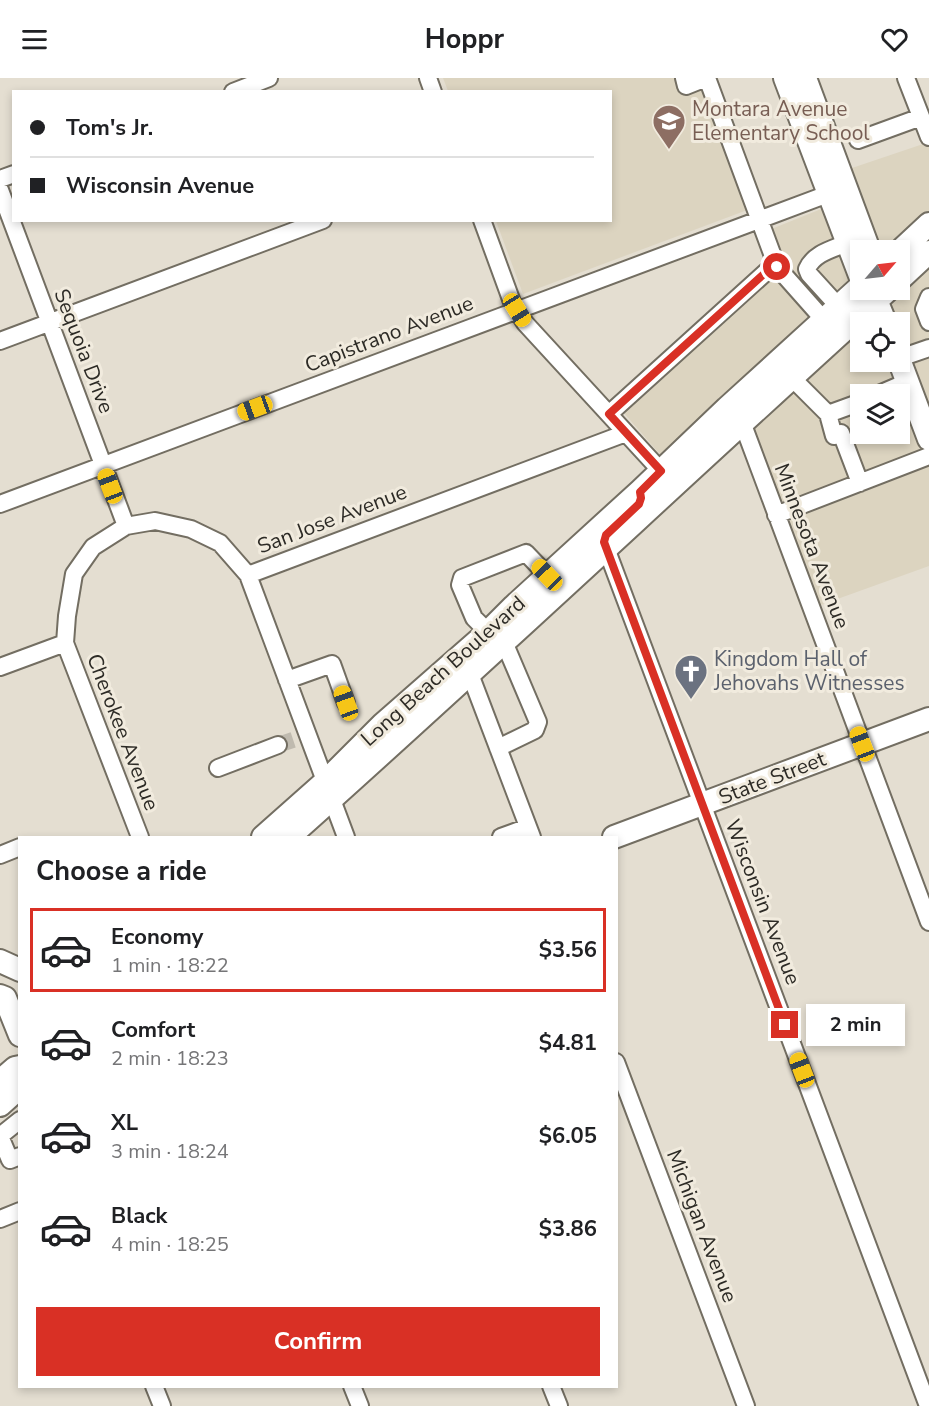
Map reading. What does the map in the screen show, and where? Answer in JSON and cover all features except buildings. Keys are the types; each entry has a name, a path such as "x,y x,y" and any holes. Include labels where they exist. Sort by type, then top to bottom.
{"main road":[{"path":"785,78 828,194 843,244 850,257"},
{"path":"805,78 865,240"},
{"path":"910,242 929,224"},
{"path":"910,270 929,252"},
{"name":"Long Beach Boulevard","path":"264,836 328,790 471,674 496,637 547,575 640,492 831,313 856,300"},
{"name":"Long Beach Boulevard","path":"290,836 383,724 496,637 531,618 791,377 865,300"},
{"path":"904,372 929,439"},
{"path":"606,548 604,542 606,535 639,504 640,492"},
{"name":"State Street","path":"617,836 929,719"},
{"path":"0,962 18,969"},
{"path":"2,993 18,1030"},
{"path":"0,1081 18,1067"},
{"path":"0,1105 18,1088"}],"street":[{"path":"238,90 269,78"},
{"path":"684,78 687,86 706,78 777,267 831,313"},
{"path":"858,140 925,124 906,78"},
{"name":"Sequoia Drive","path":"0,190 12,222"},
{"name":"Capistrano Avenue","path":"0,504 828,194"},
{"name":"Sequoia Drive","path":"12,222 126,526"},
{"path":"0,341 318,222"},
{"path":"483,222 512,302 525,322 661,471"},
{"path":"831,313 807,269 809,264 822,253 843,244"},
{"path":"609,414 776,263"},
{"path":"929,297 924,309 929,321"},
{"path":"910,361 929,348"},
{"path":"888,384 898,372"},
{"path":"791,377 828,414 834,436 841,433 860,483"},
{"path":"828,414 850,406"},
{"name":"Minnesota Avenue","path":"741,422 929,922"},
{"name":"San Jose Avenue","path":"65,643 74,574 93,548 126,526 155,521 191,529 220,543 248,575 626,433"},
{"path":"777,515 929,456"},
{"name":"Wisconsin Avenue","path":"606,548 928,1406"},
{"path":"498,748 535,730 538,722 496,637 474,618 460,585 462,578 526,553 547,575"},
{"path":"248,575 287,681 302,739 328,790 346,836"},
{"path":"0,668 65,643"},
{"name":"Cherokee Avenue","path":"65,643 140,836"},
{"path":"287,681 332,664 346,703"},
{"path":"471,674 530,832 507,836"},
{"path":"218,768 278,746"},
{"path":"0,855 18,848"},
{"name":"Michigan Avenue","path":"618,1067 746,1406"},
{"path":"18,1122 0,1136 10,1160 18,1157"},
{"path":"0,1219 18,1212"},
{"path":"155,1388 162,1406"},
{"path":"353,1388 360,1406"},
{"path":"552,1388 559,1406"}],"shaded area":[{"name":"Montara Avenue Elementary School","path":"443,78 701,78 750,209 523,294 496,222 612,222 612,90 448,90"},
{"path":"929,142 929,566 818,606 738,389 664,459 624,413 783,266 769,230 861,193 852,168"}],"tunnel":[{"path":"278,745 296,739"}],"place":[{"name":"Montara Avenue Elementary School","path":"669,150"},
{"name":"Kingdom Hall of Jehovahs Witnesses","path":"691,700"}],"route":[{"path":"777,267 776,263 609,414 661,471 640,492 639,504 606,535 604,542 785,1025"}]}
